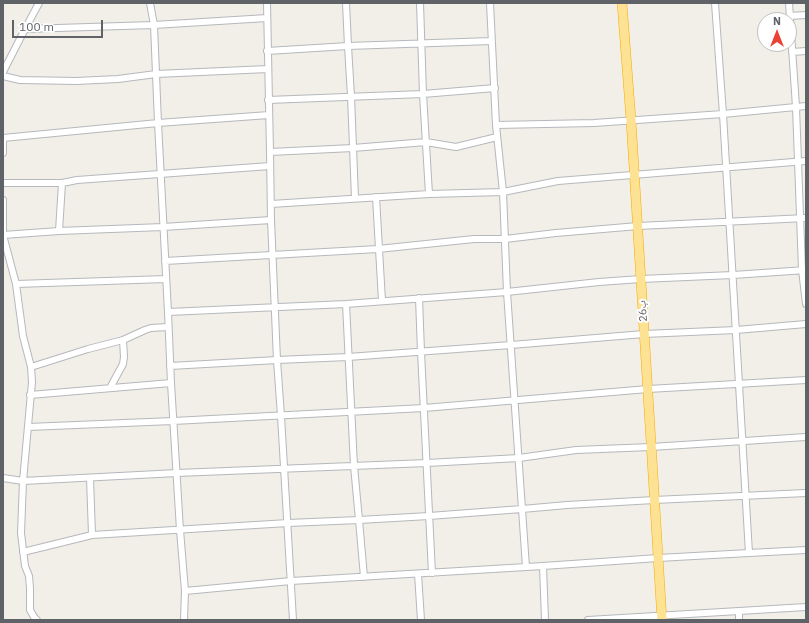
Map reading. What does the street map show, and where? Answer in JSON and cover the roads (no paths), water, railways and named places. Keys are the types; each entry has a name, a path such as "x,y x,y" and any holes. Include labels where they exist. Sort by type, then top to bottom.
{"highway":[{"name":"26ب","path":"622,3 638,226 662,618"}],"street":[{"path":"3,72 39,3"},
{"path":"150,3 154,25 170,383 185,591 184,620"},
{"path":"267,3 271,220 276,360 288,523 293,620"},
{"path":"346,3 355,198"},
{"path":"420,3 423,94 429,194"},
{"path":"490,3 496,125 503,192 510,345 526,567"},
{"path":"715,3 730,222 749,553"},
{"path":"25,29 154,25 267,18"},
{"path":"267,51 348,46 492,41"},
{"path":"792,52 798,162 803,219 806,304"},
{"path":"3,76 20,80 76,81 118,79 156,74 268,69"},
{"path":"268,100 423,94 495,88"},
{"path":"496,125 631,120 723,114 806,106"},
{"path":"3,153 3,138 158,123 269,115"},
{"path":"270,152 353,148 426,142 456,147 498,137"},
{"path":"271,204 376,196 503,192 558,181 806,161"},
{"path":"3,183 62,183 77,180 270,166"},
{"path":"59,231 62,183"},
{"path":"376,196 382,301"},
{"path":"3,200 3,235 16,284 23,336 31,367 32,382 23,481 21,533 25,566 29,576 30,610 37,620"},
{"path":"165,261 378,249 474,239 504,238 638,226 803,219"},
{"path":"3,235 271,220"},
{"path":"168,312 346,304 507,292 599,282 804,270"},
{"path":"16,284 166,279"},
{"path":"419,298 432,573"},
{"path":"346,304 354,466 364,577"},
{"path":"170,366 276,360 348,358 644,334 736,330 806,324"},
{"path":"31,367 88,349 123,340 144,330 168,327"},
{"path":"110,388 124,357 123,340"},
{"path":"28,427 424,408 648,389 806,380"},
{"path":"30,395 170,383"},
{"path":"3,478 23,481 427,463 519,458 576,450 651,447 806,437"},
{"path":"90,478 92,535"},
{"path":"23,552 92,535 429,516 522,510 567,505 806,493"},
{"path":"185,591 291,581 806,550"},
{"path":"543,566 545,620"},
{"path":"418,574 421,620"},
{"path":"588,620 662,618 806,606"},
{"path":"739,611 739,620"}]}
